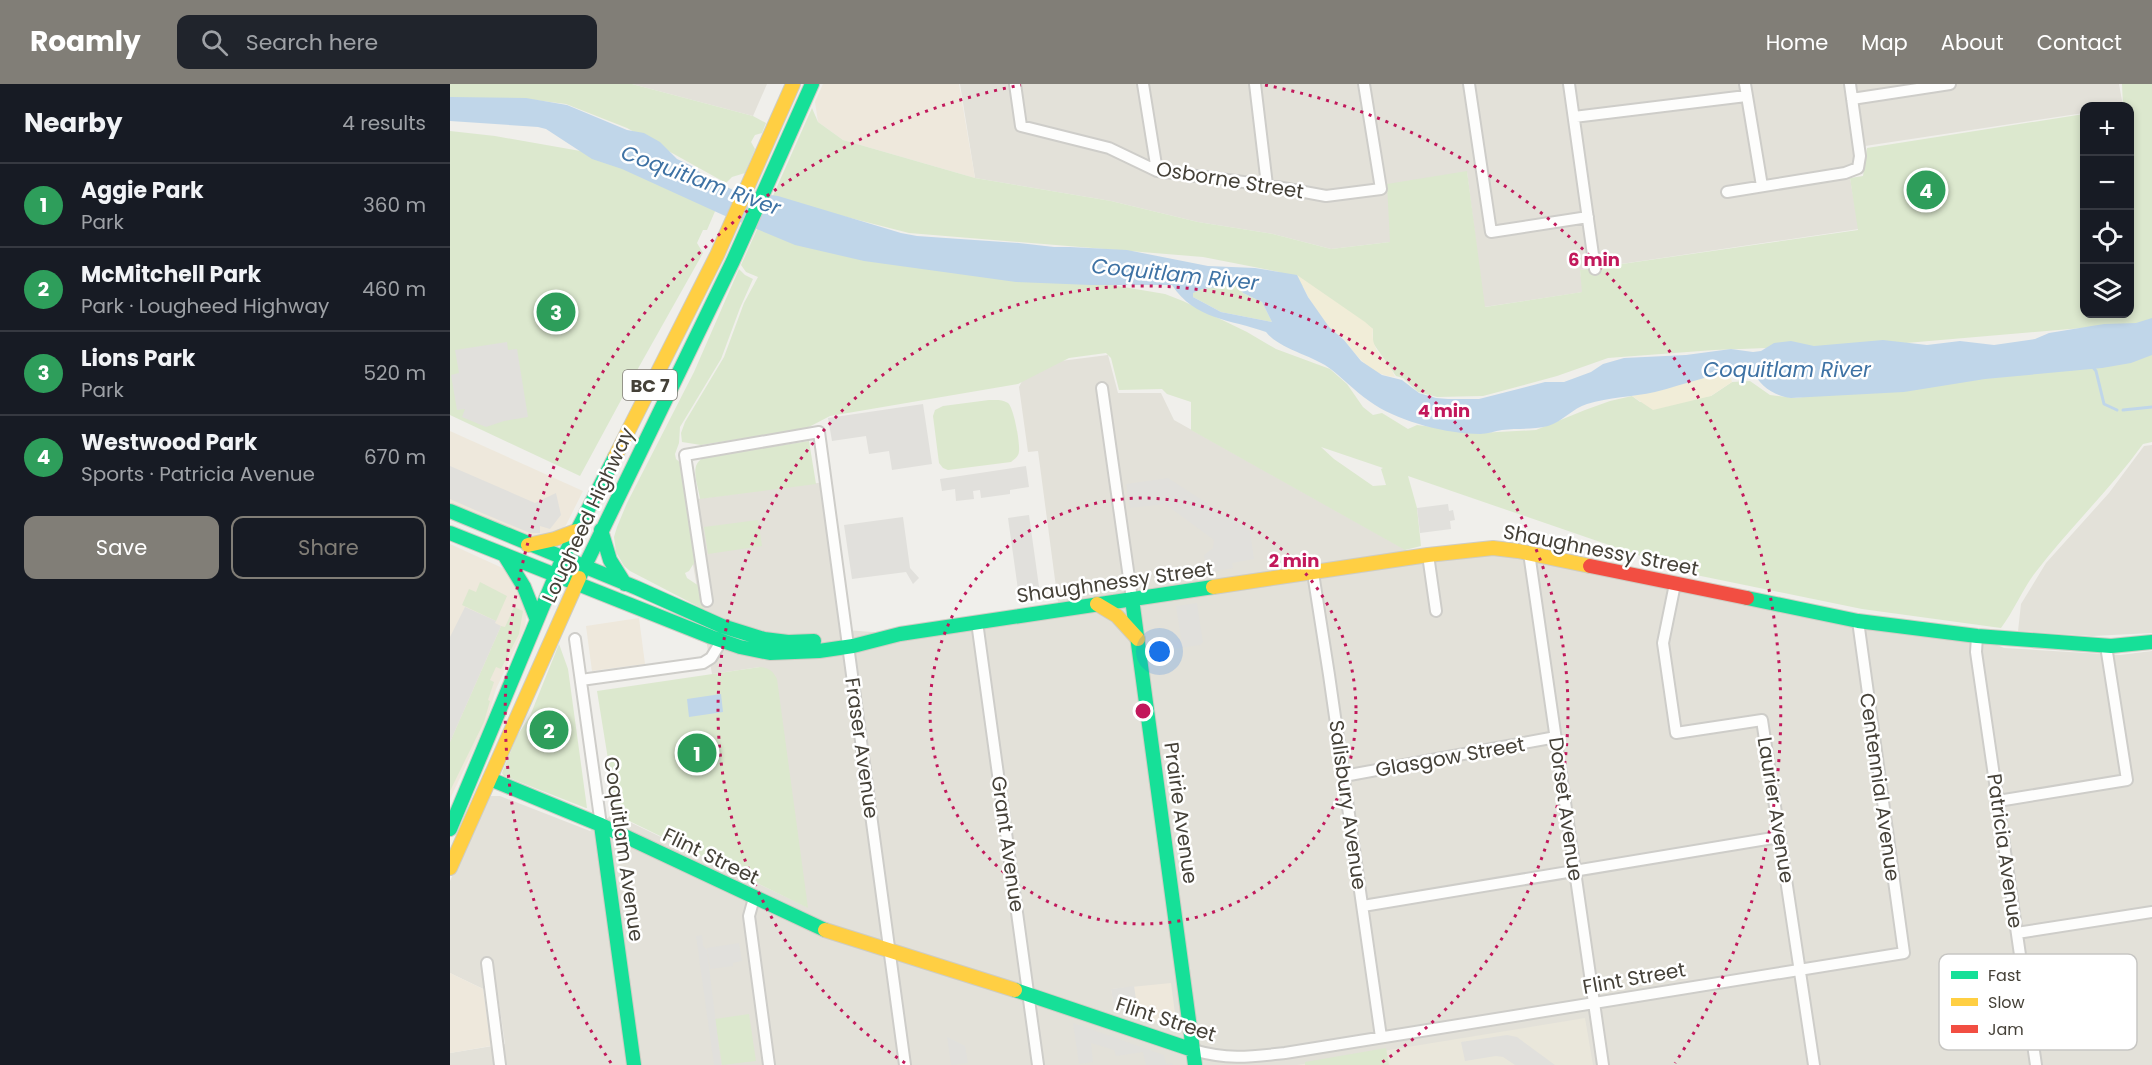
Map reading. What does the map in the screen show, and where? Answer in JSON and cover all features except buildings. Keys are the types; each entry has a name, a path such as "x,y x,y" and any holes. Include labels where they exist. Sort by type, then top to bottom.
{"main road":[{"name":"Lougheed Highway","path":"450,829 554,576 724,239 793,84"},
{"name":"Lougheed Highway","path":"450,868 575,585 740,246 812,84"},
{"name":"Shaughnessy Street","path":"450,511 750,638 790,642 846,642"},
{"path":"601,530 610,558 625,584"},
{"path":"528,545 576,531"},
{"name":"Shaughnessy Street","path":"450,533 575,585 722,640 751,650 774,653 798,653 846,642 977,622 1428,555 1493,548 1529,553 1858,621 1977,636 2106,646 2152,642"},
{"path":"505,556 524,585 537,620"},
{"name":"Prairie Avenue","path":"1132,599 1195,1065"},
{"path":"1098,604 1117,616 1138,639"},
{"name":"Flint Street","path":"489,779 601,825 815,927 1193,1050"},
{"name":"Coquitlam Avenue","path":"601,825 634,1065"}],"street":[{"name":"Osborne Street","path":"1015,84 1021,126 1109,148 1156,171 1267,185 1326,196 1381,189 1364,84"},
{"path":"1143,84 1156,171"},
{"path":"1255,84 1267,185"},
{"path":"1469,84 1491,232 1588,217"},
{"path":"1569,84 1595,269"},
{"path":"1745,84 1762,186"},
{"path":"1727,192 1855,170 1859,166 1860,156 1850,84"},
{"path":"1852,99 1950,84"},
{"path":"1574,117 1746,96"},
{"name":"Prairie Avenue","path":"1102,388 1132,599"},
{"name":"Fraser Avenue","path":"707,601 685,454 819,432 905,1065"},
{"name":"Dorset Avenue","path":"1529,553 1603,1065"},
{"path":"1428,555 1436,611"},
{"name":"Salisbury Avenue","path":"1312,573 1382,1037"},
{"name":"Laurier Avenue","path":"1675,584 1663,643 1676,734 1762,720 1814,1065"},
{"name":"Centennial Avenue","path":"1858,621 1904,953"},
{"name":"Grant Avenue","path":"977,622 1038,1065"},
{"name":"Patricia Avenue","path":"1977,636 1977,652 2020,954"},
{"name":"Coquitlam Avenue","path":"575,639 601,825"},
{"path":"581,680 703,663 711,658 722,640"},
{"path":"1998,801 2127,780 2106,646"},
{"name":"Glasgow Street","path":"1344,776 1556,737"},
{"path":"1363,906 1779,837"},
{"path":"754,898 749,916 770,1065"},
{"path":"2017,933 2152,912"},
{"name":"Flint Street","path":"1193,1050 1215,1057 1241,1058 1595,1005 1904,953"},
{"path":"487,963 500,1065"},
{"name":"Patricia Avenue","path":"2034,1050 2036,1065"}],"shaded area":[{"path":"632,84 767,84 753,116"},
{"path":"823,84 959,84 975,178 843,140 818,122 815,102"},
{"path":"960,84 2119,84 2122,102 2080,102 2080,114 1865,146 1850,178 1859,229 1580,270 1583,292 1484,307 1467,172 1390,242 1331,249 1273,234 1198,222 1111,201 975,178"},
{"path":"507,342 508,350 517,349 528,417 486,427 462,417 465,409 457,410 451,375 459,373 455,350"},
{"path":"1108,355 1118,393 1161,393 1174,420 1406,550 1428,555 1467,550 1977,636 2004,648 2120,655 2152,651 2152,1065 450,1065 450,1053 505,1044 498,996 450,973 450,881 485,802 491,796 500,796 590,831 613,814 807,907 760,667 712,674 682,501 825,482 845,630 900,634 1059,610 1038,451 1028,452 1019,387 1022,381 1021,366"},
{"path":"923,404 932,464 892,470 889,451 869,454 866,436 832,441 828,418"},
{"path":"450,431 583,491 566,525 560,531 532,537 520,535 450,506"},
{"path":"2152,445 2152,633 2092,636 2018,631 2021,604 2046,563 2109,493 2144,446"},
{"path":"450,466 535,503 556,493 561,515 550,529 540,526 540,533 530,533 450,499"},
{"path":"1026,466 1029,487 1010,490 1010,494 981,498 980,490 973,491 974,499 956,501 955,489 942,491 940,479"},
{"path":"1168,478 1250,531 1254,559 1232,563 1233,568 1207,573 1204,555 1213,548 1214,540 1165,504 1130,508 1126,484"},
{"path":"1448,504 1449,511 1453,510 1455,520 1450,521 1451,529 1420,533 1417,508"},
{"path":"1029,515 1040,594 1019,597 1008,518"},
{"path":"903,517 910,568 919,578 913,584 906,572 852,579 844,525"},
{"path":"450,544 509,571 527,610 525,627 496,689 486,723 450,799"},
{"path":"1197,603 1203,642 1200,645 1159,651 1158,642 1181,639 1176,606"},
{"path":"465,607 496,621 495,623 501,626 450,742 450,637"},
{"path":"639,618 645,664 592,671 586,626"},
{"path":"702,935 703,946 707,950 721,1065 714,1065 696,936"},
{"path":"739,943 742,961 733,963 733,966 710,969 707,948"},
{"path":"450,973 483,989 491,1046 450,1053"},
{"path":"1171,983 1175,1024 1168,1025 1114,1008 1111,989"},
{"path":"1134,986 1138,1012 1133,1014 1114,1008 1111,989"},
{"path":"1585,1018 1593,1065 1297,1065"},
{"path":"1073,1023 1164,1055 1166,1064 1172,1063 1173,1065 1146,1065 1143,1052 1116,1056 1114,1050 1091,1043 1093,1062 1079,1064"},
{"path":"1507,1035 1517,1037 1555,1065 1515,1065 1503,1057 1496,1056 1465,1061 1461,1042"},
{"path":"947,1037 965,1046 968,1063 951,1065"}],"green space":[{"path":"450,84 632,84 753,116 766,123 762,133 755,135 751,142 755,149 745,173 732,177 726,183 627,128 566,104 518,98 450,100"},
{"path":"2122,84 2152,84 2152,322 1906,343 1714,350 1608,358 1557,376 1483,396 1437,397 1418,392 1403,378 1396,376 1373,343 1373,329 1279,272 1203,257 909,233 772,198 812,108 818,122 843,140 975,178 1111,201 1198,222 1273,234 1331,249 1390,242 1387,184 1467,171 1485,307 1582,292 1580,270 1858,230 1850,178 1863,176 1867,148 2080,115 2080,318 2134,318 2134,102 2123,102"},
{"path":"450,131 495,136 586,152 719,202 707,230 703,230 697,243 703,253 580,476 450,415"},
{"path":"759,225 1165,294 1247,332 1276,349 1330,369 1347,384 1363,407 1373,415 1382,413 1408,429 1417,425 1479,433 1536,430 1610,401 1632,396 1640,402 1711,396 1732,382 1750,381 1770,395 1796,398 2152,350 2152,442 2143,444 2048,556 2030,580 2001,628 1862,609 1696,575 1408,476 1417,508 1421,546 1405,550 1191,430 1191,402 1167,394 1162,389 1119,390 1111,358 1106,353 1069,358 1018,384 830,416 807,428 701,445 682,442 681,433 685,422 724,357 744,303 758,277 746,272 741,265","holes":["1321,447 1383,468 1381,469 1386,485 1373,486 1334,459"]},
{"path":"739,269 753,279 721,359 680,427 679,443 675,454 676,459 683,465 695,546 694,563 685,573 687,578 699,586 701,604 705,610 630,571 624,566 616,552 614,537 627,503 694,372"},
{"path":"1238,286 1243,293 1262,302 1272,322 1221,312 1193,297 1193,292 1201,289"},
{"path":"989,400 1003,401 1010,406 1018,434 1018,456 1011,462 948,470 943,468 939,463 933,416 935,410 943,406"},
{"path":"809,441 816,484 700,499 695,469 700,460 705,457"},
{"path":"758,520 762,546 708,554 704,527"},
{"path":"480,582 507,596 496,621 462,605 469,589 476,592"},
{"path":"514,607 523,611 519,634 501,669 496,667 490,680 494,682 484,722 450,791 450,742 501,626 505,627"},
{"path":"559,644 568,669 587,808 504,776 502,773 517,736 530,716"},
{"path":"760,667 770,670 777,679 808,908 617,815 597,691"},
{"path":"749,1014 756,1061 722,1065 715,1019"},
{"path":"1386,1048 1389,1065 1305,1065 1305,1062"}],"sand":[{"path":"1297,275 1373,329 1374,344 1395,377 1379,373 1365,364 1344,339 1331,329 1316,309"},
{"path":"1726,371 1732,382 1711,396 1653,410 1632,396"}],"water":[{"name":"Coquitlam River","path":"450,97 526,98 567,105 627,130 644,133 660,142 677,159 733,190 778,196 901,233 1054,247 1127,250 1208,266 1255,268 1297,275 1308,297 1329,327 1344,340 1361,361 1382,375 1402,380 1419,393 1436,398 1479,399 1545,382 1564,382 1591,372 1603,364 1624,358 1686,355 1731,349 1753,352 1761,351 1774,343 1791,341 1814,346 1883,340 1927,345 1960,341 1994,345 2035,339 2049,333 2104,324 2136,323 2152,318 2152,355 2131,363 2102,368 1985,379 1904,392 1791,398 1767,389 1748,368 1655,392 1587,404 1553,424 1542,427 1483,434 1453,432 1411,422 1386,411 1316,360 1288,348 1266,332 1202,312 1181,297 1172,285 1016,282 864,261 795,245 622,169 592,159 546,129 450,121","holes":["1238,286 1243,293 1262,302 1272,322 1221,312 1193,297 1193,293 1202,289"]},
{"path":"721,694 723,712 689,717 687,699"}],"waterway":[{"path":"2091,365 2096,371 2104,404 2117,410"},
{"path":"2123,410 2152,407"}],"traffic: fast":[{"path":"579,578 733,261 812,84"},
{"path":"450,829 562,560 615,457"},
{"path":"450,511 637,588 722,626 764,639 788,642 814,641"},
{"path":"601,530 610,560 625,584"},
{"path":"450,533 711,637 740,647 770,653 819,651 853,646 900,634 1213,587"},
{"path":"505,556 524,587 537,620"},
{"path":"1747,598 1858,621 1977,636 2111,646 2152,642"},
{"path":"1132,599 1195,1065"},
{"path":"490,779 601,825 825,930"},
{"path":"601,825 634,1065"},
{"path":"1015,990 1193,1050"}],"traffic: slow":[{"path":"615,457 717,255 793,84"},
{"path":"528,545 576,531"},
{"path":"1213,587 1428,555 1493,548 1590,566"},
{"path":"450,868 579,578"},
{"path":"1097,604 1117,616 1138,639"},
{"path":"825,930 1015,990"}],"traffic: jam":[{"path":"1590,566 1747,598"}],"place":[{"name":"Westwood Park","path":"1926,190"},
{"name":"Lions Park","path":"556,312"},
{"name":"McMitchell Park","path":"549,730"},
{"name":"Aggie Park","path":"697,753"}]}
